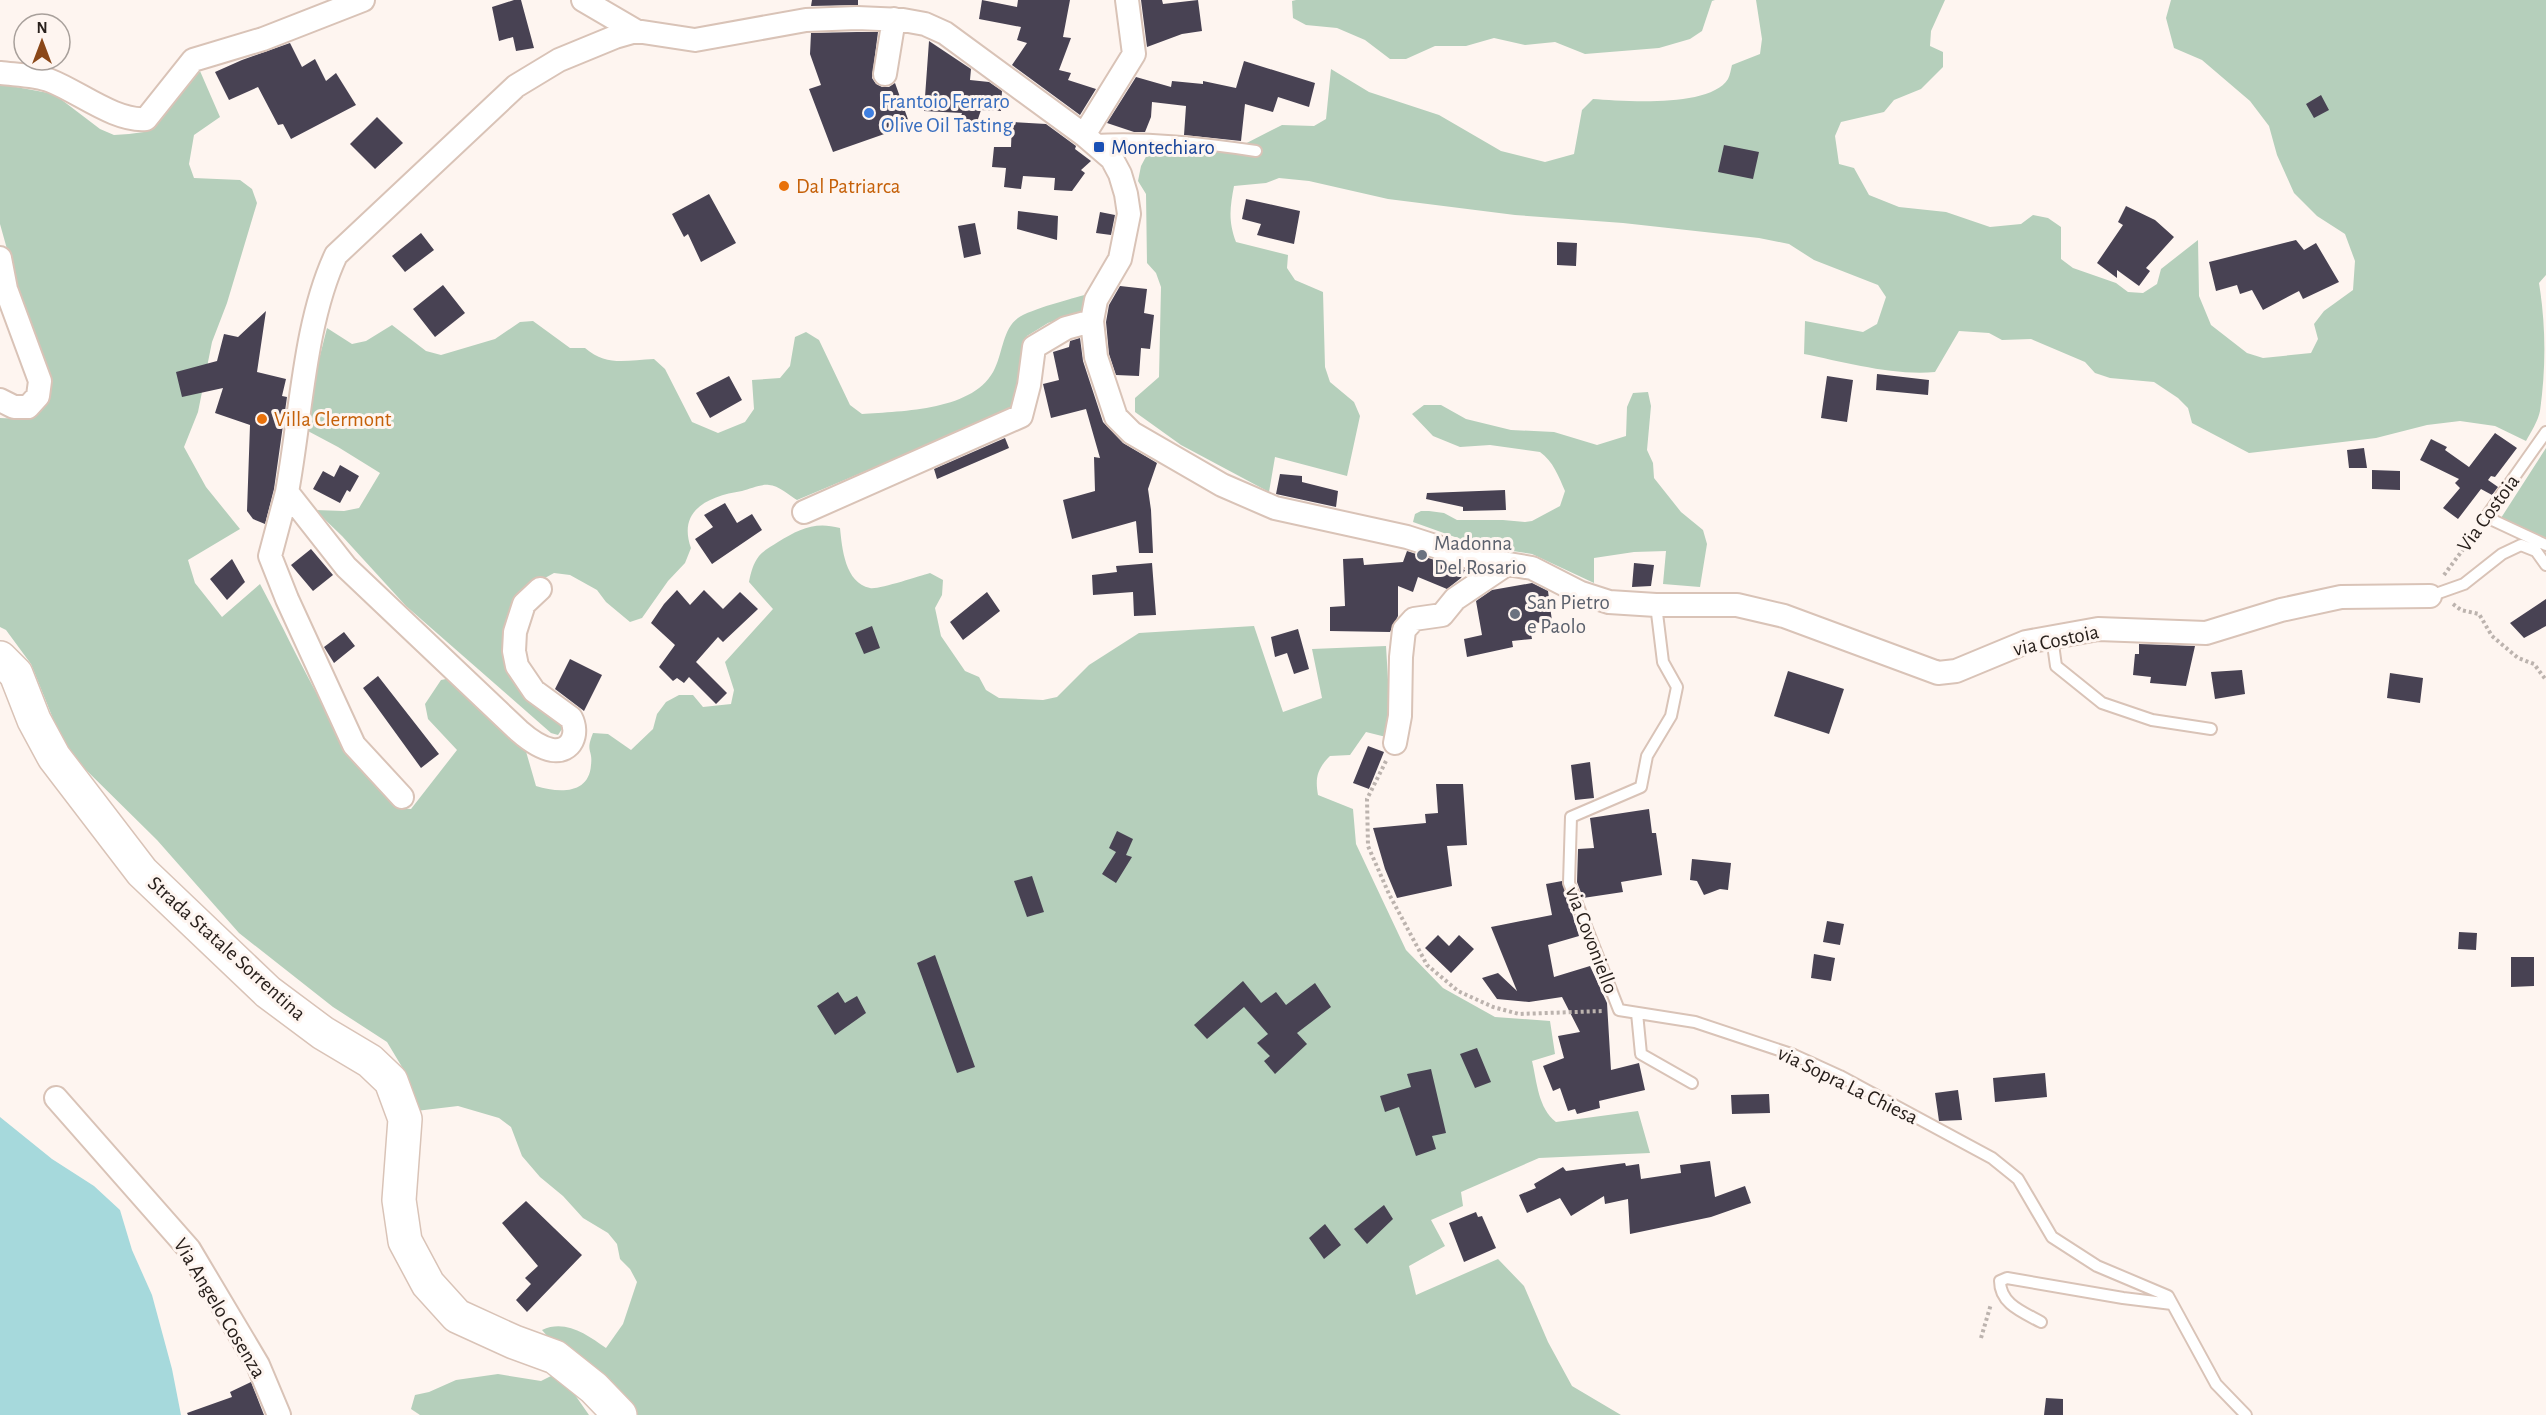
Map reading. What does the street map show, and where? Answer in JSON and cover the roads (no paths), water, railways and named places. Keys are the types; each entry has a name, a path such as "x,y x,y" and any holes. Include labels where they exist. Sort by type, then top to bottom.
{"main road":[{"name":"Strada Statale Sorrentina","path":"0,658 16,674 34,720 54,757 142,872 268,992 323,1033 370,1061 391,1081 405,1119 399,1200 405,1241 428,1284 457,1316 514,1342 555,1357 594,1388 620,1415"}],"street":[{"path":"0,73 49,79 119,114 135,120 146,119 193,60 263,39 363,0"},
{"path":"583,0 636,32"},
{"path":"1087,138 1134,54 1126,0"},
{"path":"885,74 894,19"},
{"path":"402,797 354,745 287,599 270,556 287,492 301,393 323,282 336,255 516,86 559,60 615,37 636,32 695,40 806,20 894,19 925,24 945,33 1112,159 1120,174 1129,214 1120,259 1096,300 1092,321 1066,328 1034,347 1029,385 1021,416 804,512"},
{"path":"0,258 6,289 40,381 38,396 28,407 14,407 0,400"},
{"name":"via Costoia","path":"1092,321 1096,357 1116,417 1132,433 1164,453 1222,484 1275,508 1407,537 1472,558 1532,568 1581,593 1609,602 1656,605 1737,605 1784,616 1938,673 1956,671 2026,642 2098,629 2206,633 2282,610 2341,597 2430,596"},
{"path":"287,492 346,567 528,739 554,750 567,747 572,742 575,736 574,724 571,718 534,691 517,666 514,651 515,632 524,604 540,589"},
{"path":"1395,742 1400,716 1404,630 1414,619 1442,615 1455,598 1507,564"},
{"name":"Via Angelo Cosenza","path":"56,1098 189,1248 258,1365 279,1415"}],"lane":[{"path":"1087,138 1184,140 1256,151"},
{"name":"Via Costoia","path":"2546,432 2486,518 2546,545"},
{"name":"Via Costoia","path":"2430,596 2464,584 2502,554 2522,545 2536,551 2546,565"},
{"name":"via Covoniello","path":"1619,1010 1569,883 1571,817 1641,787 1647,756 1671,716 1677,687 1663,662 1656,605"},
{"path":"2052,637 2056,666 2102,703 2152,720 2211,729"},
{"name":"via Sopra La Chiesa","path":"1619,1010 1695,1022 1794,1055 1840,1076 1992,1158 2018,1179 2052,1238 2097,1266 2168,1296 2216,1384 2246,1415"},
{"path":"1637,1013 1641,1054 1692,1083"},
{"path":"2041,1322 2010,1305 2000,1291 2000,1281 2007,1278 2172,1304"}],"water":[{"path":"0,1117 52,1159 94,1186 120,1210 132,1250 152,1295 172,1369 181,1415 0,1415"}],"place":[{"name":"Frantoio Ferraro Olive Oil Tasting","path":"869,113"},
{"name":"Montechiaro","path":"1099,147"},
{"name":"Dal Patriarca","path":"784,186"},
{"name":"Villa Clermont","path":"262,419"},
{"name":"Madonna Del Rosario","path":"1422,555"},
{"name":"San Pietro e Paolo","path":"1515,614"}]}
